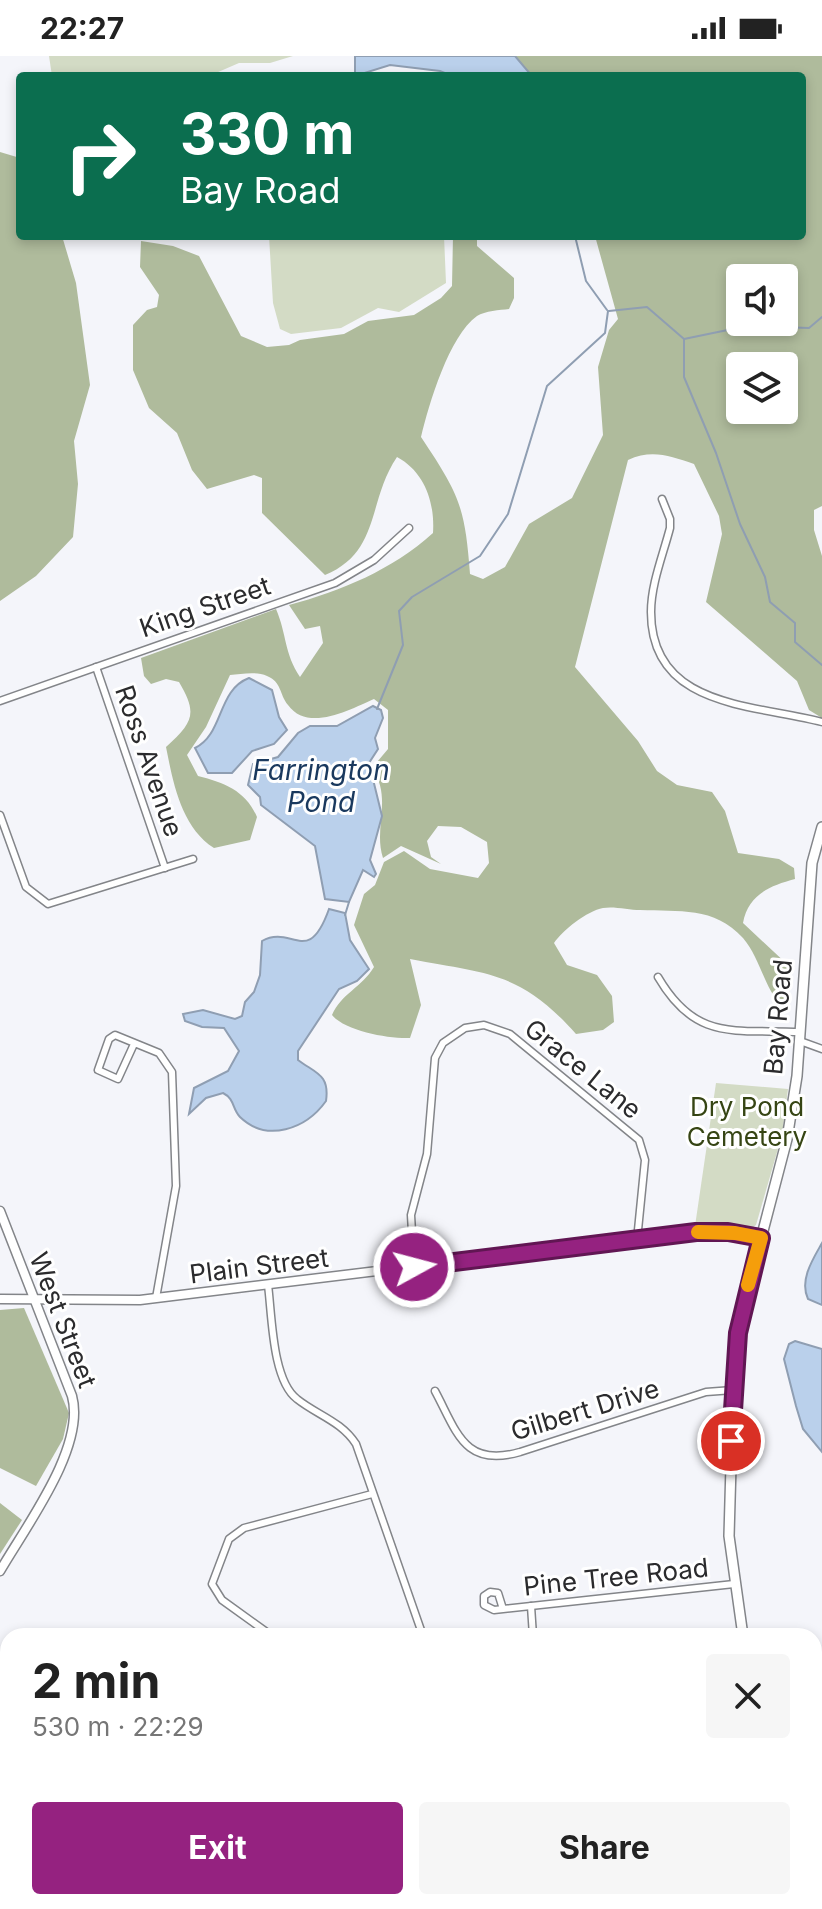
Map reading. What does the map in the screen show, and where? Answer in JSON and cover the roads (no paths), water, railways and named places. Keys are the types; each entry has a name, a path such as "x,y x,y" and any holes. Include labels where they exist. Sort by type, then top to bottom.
{"main road":[{"name":"Bay Road","path":"742,1628 734,1584 729,1512 733,1390 741,1315 787,1139 800,1036 812,863 822,827"}],"street":[{"path":"662,499 670,528 651,610 654,641 662,659 674,675 701,695 822,722"},
{"name":"King Street","path":"0,701 335,583 374,560 409,528"},
{"name":"Ross Avenue","path":"96,667 165,868"},
{"path":"0,815 26,887 48,904 193,859"},
{"path":"658,977 679,1008 702,1024 721,1029 800,1036 822,1049"},
{"name":"Grace Lane","path":"414,1267 411,1215 427,1154 435,1058 450,1037 474,1026 493,1026 510,1034 639,1140 645,1160 637,1240"},
{"path":"134,1044 118,1079 98,1071 111,1036 154,1050 167,1061 174,1086 176,1191 156,1298"},
{"name":"West Street","path":"0,1211 72,1396 76,1422 66,1452 0,1571"},
{"name":"Plain Street","path":"0,1299 156,1298 705,1232 761,1238"},
{"path":"268,1285 284,1384 293,1396 334,1421 352,1438 420,1628"},
{"name":"Gilbert Drive","path":"435,1391 462,1440 471,1451 487,1456 520,1452 706,1392 733,1390"},
{"path":"261,1628 222,1600 214,1587 213,1576 229,1539 244,1528 372,1494"},
{"name":"Pine Tree Road","path":"503,1609 734,1584"},
{"path":"531,1606 532,1628"}],"water":[{"path":"355,56 515,56 529,72 442,72 390,65 368,72 355,72"},
{"path":"249,678 272,690 279,717 287,730 274,744 252,751 232,773 208,773 195,748 211,733 231,692"},
{"name":"Farrington Pond","path":"373,706 381,710 383,718 375,738 378,749 369,763 382,816 370,860 376,874 374,877 363,870 349,902 325,899 315,846 261,805 260,797 248,785 253,764 278,757 298,733 310,726 337,726"},
{"path":"329,909 345,913 350,940 369,969 357,981 339,989 298,1051 298,1060 326,1085 326,1101 308,1119 274,1131 251,1125 240,1117 230,1098 223,1093 206,1098 189,1114 194,1088 228,1071 239,1051 224,1028 202,1027 185,1021 183,1014 203,1010 235,1019 242,1016 245,1002 254,992 260,975 262,941 282,937 306,941 321,927"},
{"path":"822,1243 822,1305 808,1299 805,1284 808,1270"},
{"path":"795,1341 822,1349 822,1452 803,1429 784,1359 789,1344"}],"waterway":[{"path":"576,240 586,281 607,310"},
{"path":"609,311 647,307 684,339 747,326 809,328 822,317"},
{"path":"377,709 403,645 399,611 412,597 480,556 508,514 547,386 605,333 608,311"},
{"path":"684,339 684,377 716,453 740,524 765,577 770,602 795,623 795,642 822,665"},
{"path":"345,915 349,902"}],"park label":[{"name":"Dry Pond Cemetery","path":"747,1122"}]}
